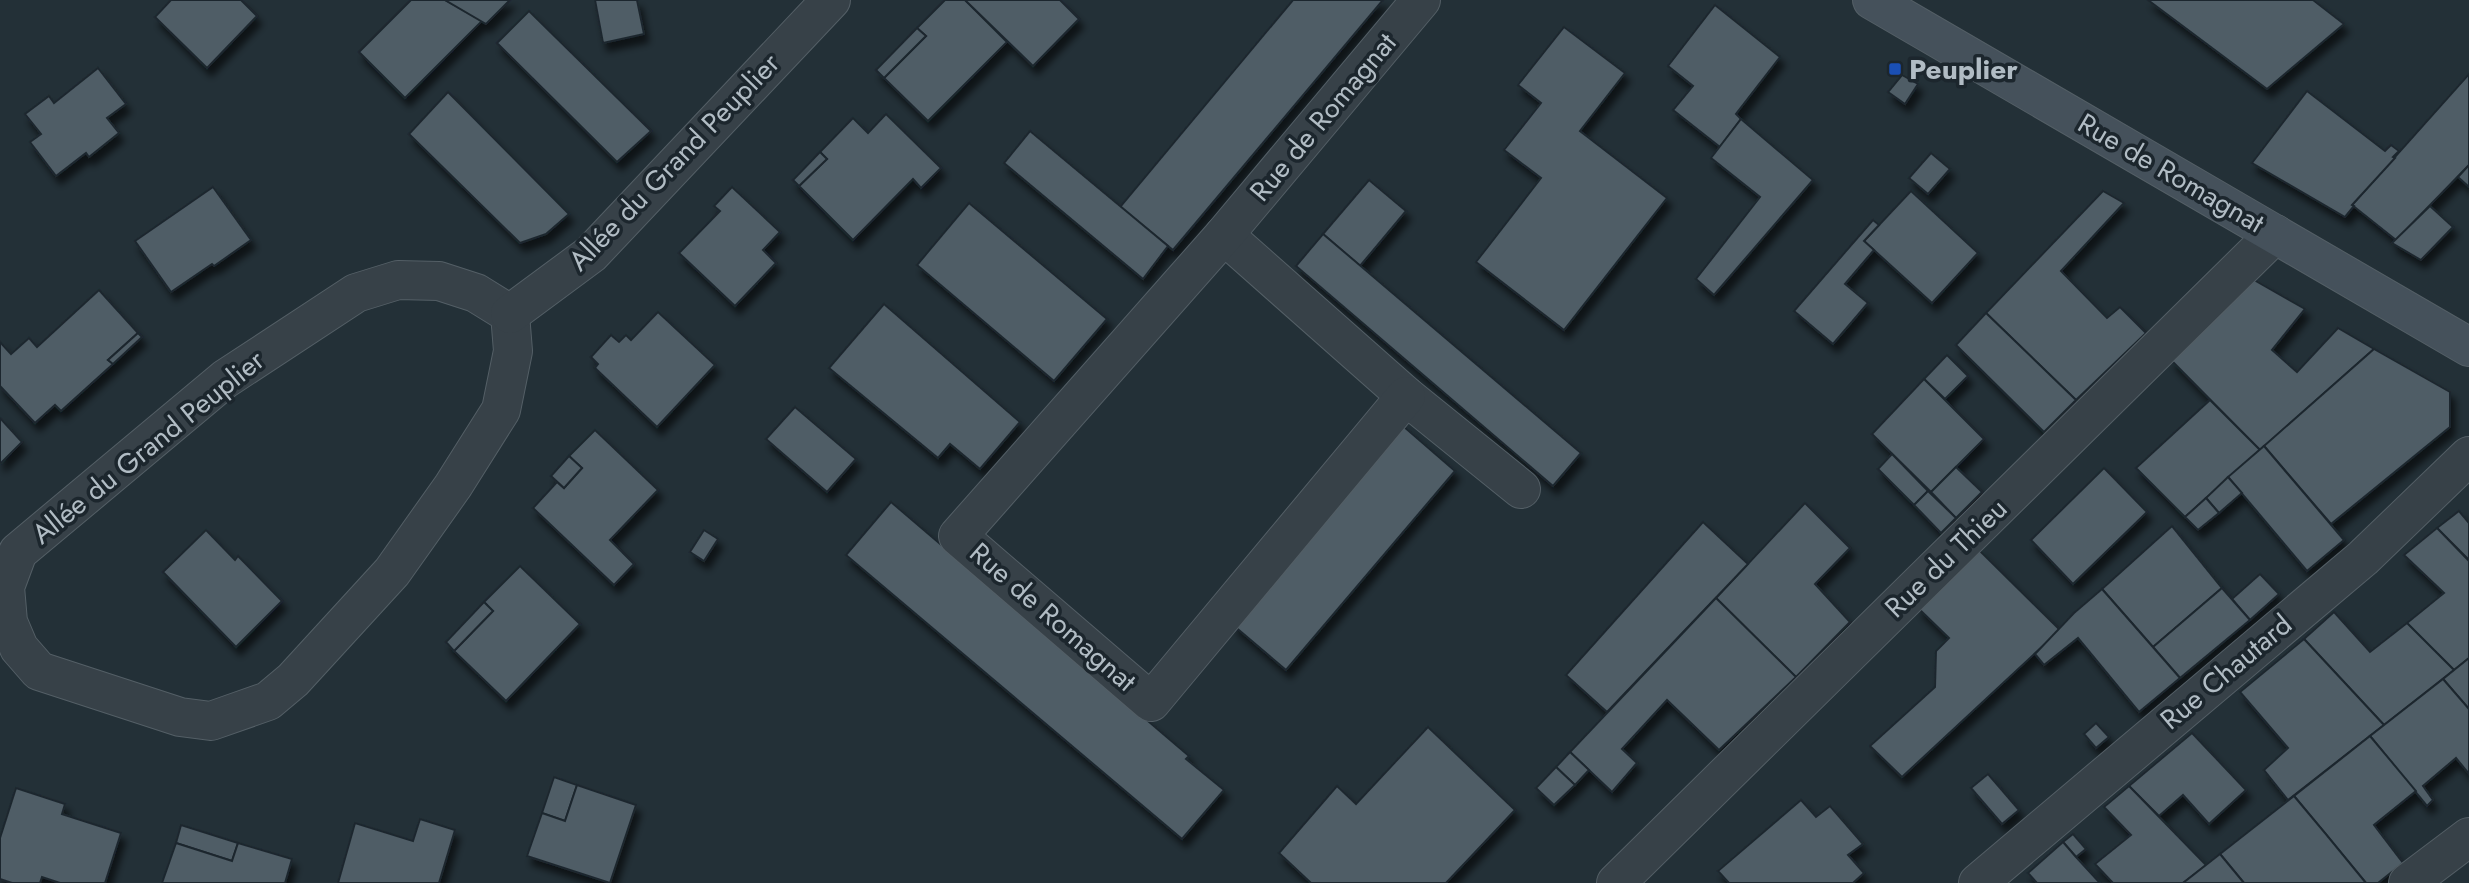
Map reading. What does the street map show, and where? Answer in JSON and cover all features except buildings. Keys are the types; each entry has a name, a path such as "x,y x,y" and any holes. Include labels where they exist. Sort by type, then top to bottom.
{"main road":[{"name":"Rue de Romagnat","path":"1872,0 2469,347"}],"street":[{"name":"Allée du Grand Peuplier","path":"510,314 591,254 831,0"},
{"name":"Rue de Romagnat","path":"1406,396 1151,702 958,536 1224,235 1421,0"},
{"name":"Rue du Thieu","path":"1616,883 2276,234"},
{"path":"1224,235 1406,396 1521,489"},
{"name":"Allée du Grand Peuplier","path":"398,280 439,281 477,293 510,314 513,351 501,410 453,486 392,572 293,680 268,701 211,721 180,717 39,671 19,648 8,622 5,587 18,552 236,371 355,293 398,280"},
{"name":"Rue Chautard","path":"1978,883 2363,558 2469,456"},
{"path":"2408,883 2469,837"}],"place":[{"name":"Peuplier","path":"1895,69"}]}
